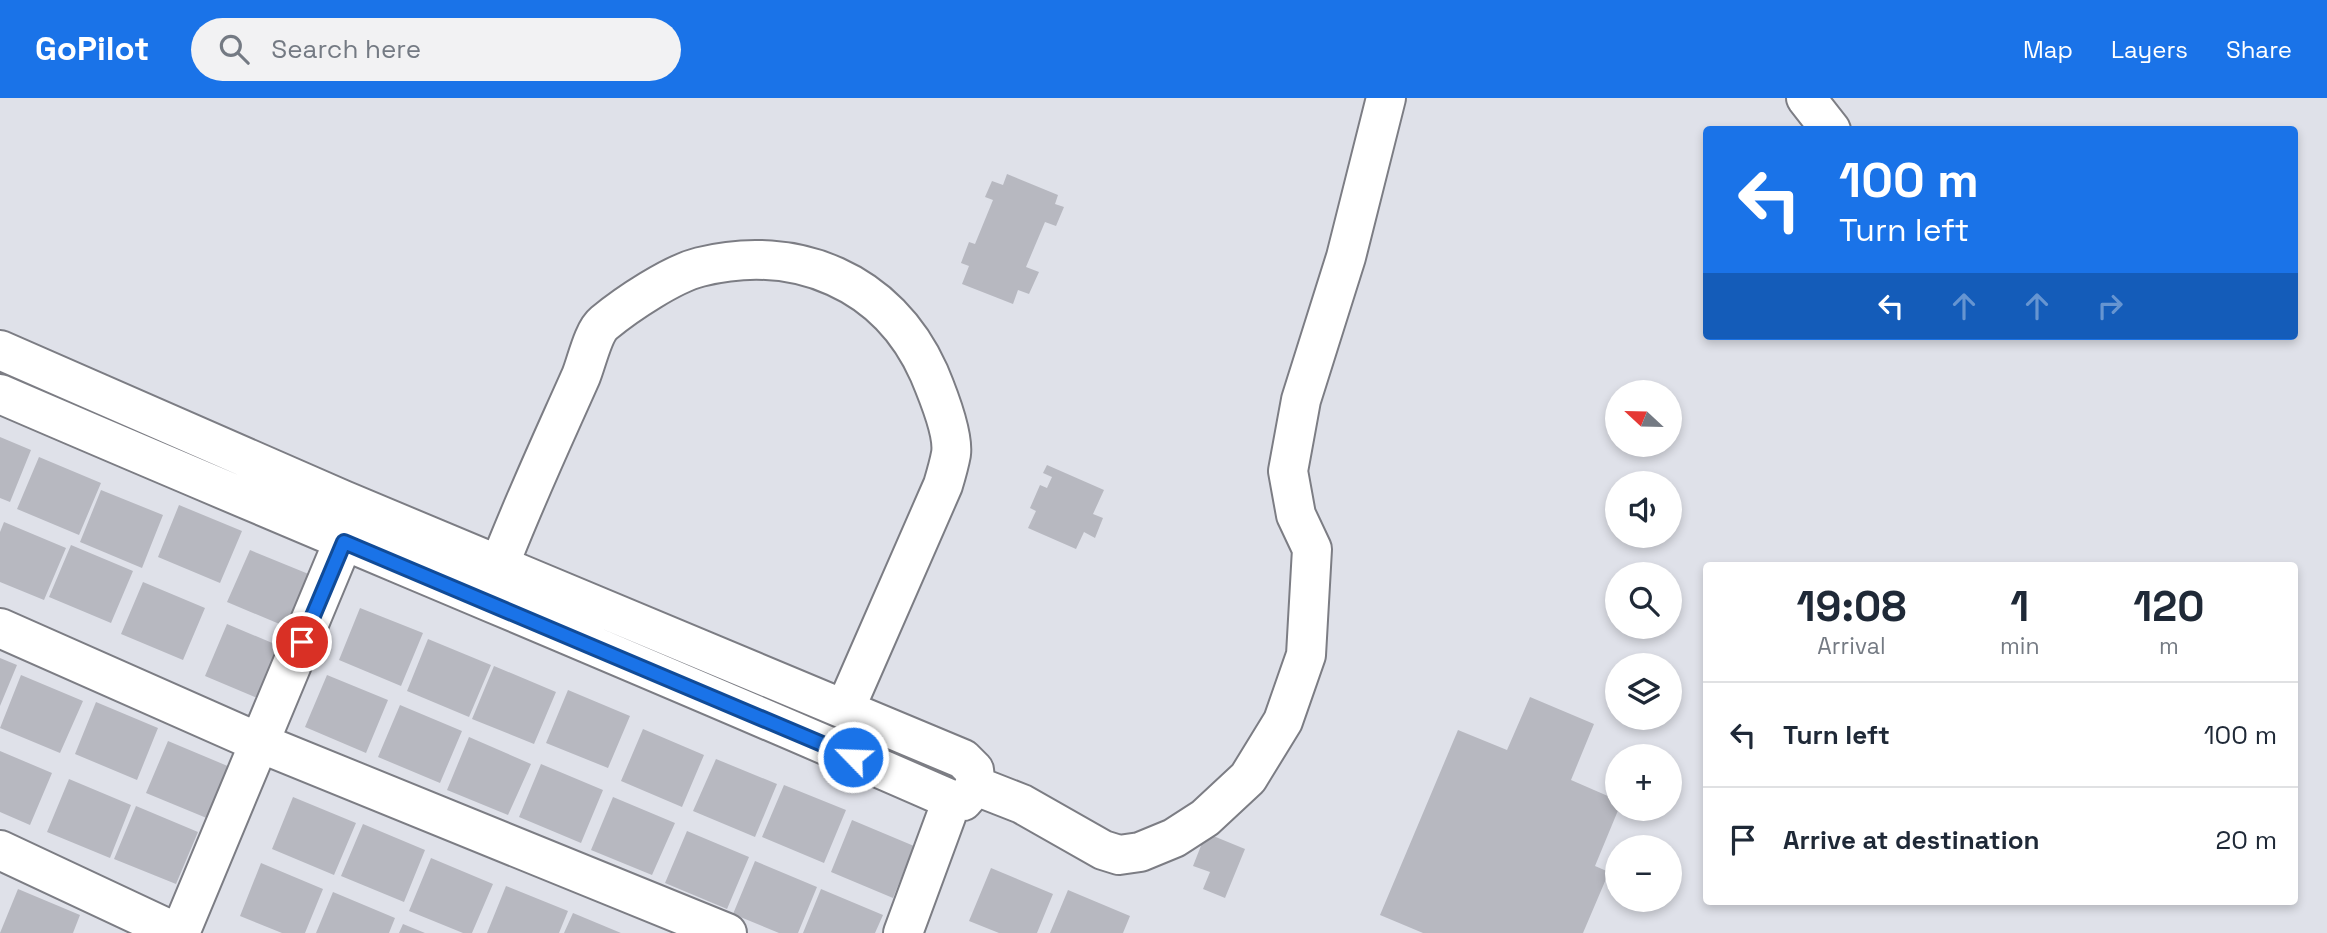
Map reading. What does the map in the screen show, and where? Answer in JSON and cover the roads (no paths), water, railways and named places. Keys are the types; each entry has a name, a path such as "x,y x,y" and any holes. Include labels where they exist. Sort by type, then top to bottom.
{"street":[{"path":"0,394 344,542 730,703 964,793 1021,804 1104,850 1119,855 1140,852 1174,838 1205,818 1248,778 1283,721 1306,655 1312,549 1296,515 1288,471 1301,400 1346,257 1386,98"},
{"path":"1806,98 1828,126"},
{"path":"499,566 602,324 656,288 698,267 753,259 786,260 831,274 871,296 899,324 922,359 936,390 952,452 943,485 845,709"},
{"path":"0,350 499,566 962,759 974,770 903,933"},
{"path":"0,850 179,933 344,542"},
{"path":"0,628 260,743 727,933"}]}
